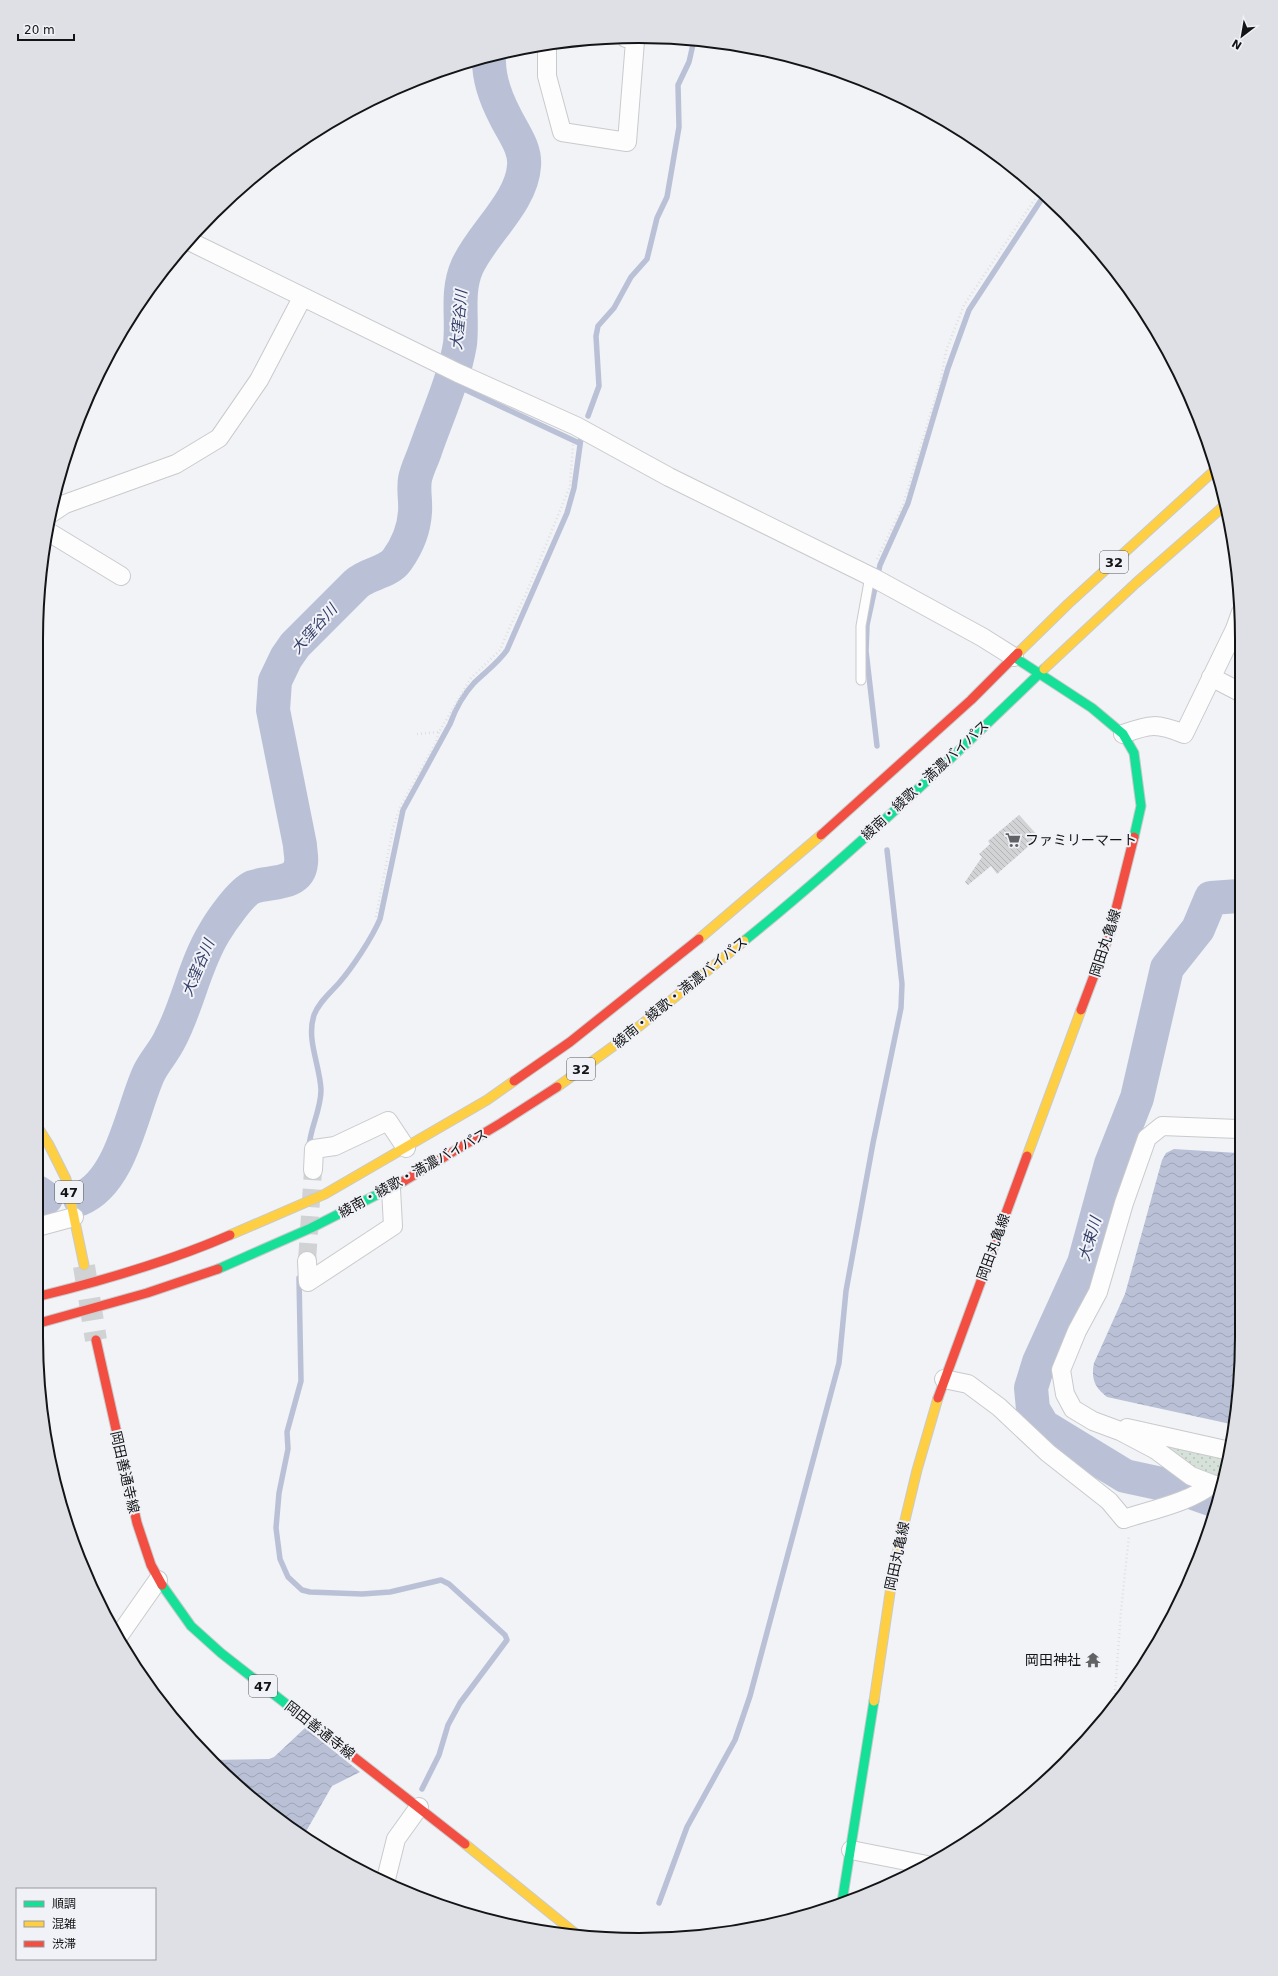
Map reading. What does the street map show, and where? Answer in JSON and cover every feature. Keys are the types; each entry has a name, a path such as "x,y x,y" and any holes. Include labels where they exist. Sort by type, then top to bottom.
{"main road":[{"name":"綾南・綾歌・満濃バイパス","path":"43,1295 100,1281 203,1247 326,1194 487,1100 570,1042 669,964 793,859 971,700 1068,604 1211,473"},
{"name":"綾南・綾歌・満濃バイパス","path":"43,1322 106,1306 210,1271 335,1217 391,1189 501,1123 592,1063 687,988 811,886 990,722 1039,673 1169,551 1221,509"},
{"name":"岡田丸亀線","path":"843,1897 894,1566 917,1470 944,1379 1110,933 1141,806 1134,753 1123,734 1092,708 1014,657"},
{"name":"47","path":"43,1136 66,1179 84,1265"},
{"name":"岡田善通寺線","path":"96,1340 137,1523 158,1580 191,1626 222,1653 418,1807 570,1929"}],"street":[{"path":"547,50 547,76 562,132 627,142 635,43"},
{"path":"194,243 302,298 452,370 576,426 669,478 875,578 982,637 1014,657"},
{"path":"57,509 65,504 176,464 219,438 259,380 302,298"},
{"path":"52,534 121,576"},
{"path":"1123,734 1143,727 1164,726 1184,734 1235,629"},
{"path":"1211,677 1235,689"},
{"path":"313,1170 314,1149 335,1146 388,1121 406,1148"},
{"path":"1213,1487 1191,1476 1156,1450 1120,1431 1093,1421 1073,1409 1064,1394 1061,1370 1077,1331 1098,1292 1124,1203 1147,1138 1162,1126 1235,1129"},
{"path":"307,1261 308,1282 393,1226 391,1189"},
{"path":"43,1225 74,1217"},
{"path":"944,1379 968,1384 998,1407 1048,1453 1109,1502 1124,1519 1179,1501 1213,1487"},
{"path":"1120,1431 1126,1428 1225,1450"},
{"path":"121,1632 158,1580"},
{"path":"386,1877 396,1839 418,1807"},
{"path":"851,1850 919,1863"}],"lane":[{"path":"861,680 861,626 875,578"}],"path":[{"path":"875,578 903,505 940,379 946,351 964,306 1037,196"},
{"path":"376,917 393,828 400,807 436,742 439,732 470,678 500,650 525,596 570,486 573,443"},
{"path":"417,734 439,732"},
{"path":"1115,1696 1121,1611 1129,1534 1124,1519"}],"shaded area":[{"path":"1139,1435 1224,1454 1219,1476 1197,1471"}],"water":[{"path":"1174,1149 1235,1153 1235,1337 1234,1376 1229,1424 1107,1397 1096,1386 1093,1378 1094,1363 1125,1294 1162,1160 1166,1153"},
{"path":"305,1728 360,1772 332,1786 306,1832 276,1810 246,1785 220,1760 269,1759 274,1757"}],"building":[{"path":"1019,815 1039,837 997,874 991,866 968,885 965,882 982,857 979,854 990,844 988,841"}],"waterway":[{"path":"588,416 599,386 596,336 598,326 614,308 631,277 647,259 657,218 667,197 679,127 678,85 689,62 693,46"},
{"name":"大窪谷川","path":"80,1199 94,1190 106,1178 115,1163 130,1127 148,1075 168,1044 182,1013 201,959 221,921 248,890 260,885 289,879 295,876 299,870 301,861 300,845 273,710 275,681 286,658 295,645 356,584 366,577 388,568 393,564 404,549 412,531 415,512 414,487 416,475 445,398 454,371 460,344 461,295 464,276 473,255 509,205 522,179 524,166 523,153 495,94 489,62"},
{"path":"877,746 866,651 867,625 880,565 908,503 948,368 969,310 1041,200"},
{"path":"449,382 579,443"},
{"path":"309,1147 311,1133 321,1097 320,1081 312,1043 312,1024 314,1015 322,1002 356,961 380,919 403,810 466,692 496,663 507,650 567,513 574,488 581,438"},
{"path":"659,1903 687,1827 735,1740 750,1696 839,1363 846,1291 873,1143 901,1008 902,984 887,850"},
{"name":"大束川","path":"1212,1500 1176,1487 1125,1476 1043,1426 1033,1409 1031,1388 1039,1362 1084,1263 1111,1164 1137,1098 1167,968 1198,929 1211,898 1235,896"},
{"path":"299,1278 301,1381 287,1432 288,1449 279,1493 276,1528 280,1559 288,1577 302,1590 310,1592 362,1594 390,1592 441,1580 449,1584 505,1635 507,1640 460,1703 448,1725 439,1755 422,1789"}],"tunnel":[{"path":"307,1261 313,1170"},
{"path":"84,1266 96,1340"}],"traffic: fast":[{"path":"1014,657 1092,708 1123,734 1134,753 1141,806 1134,837"},
{"path":"744,941 822,876 897,808 1044,669"},
{"path":"218,1269 311,1228 404,1181"},
{"path":"162,1585 191,1626 221,1653 313,1725"},
{"path":"843,1897 874,1701"}],"traffic: slow":[{"path":"1018,653 1068,604 1211,473"},
{"path":"1044,669 1136,583 1221,509"},
{"path":"699,939 821,835"},
{"path":"557,1087 626,1037 744,941"},
{"path":"1027,1156 1081,1010"},
{"path":"230,1235 325,1194 487,1100 514,1081"},
{"path":"43,1136 66,1179 84,1265"},
{"path":"874,1701 894,1566 917,1470 938,1398"},
{"path":"465,1844 570,1929"}],"traffic: jam":[{"path":"821,835 971,700 1018,653"},
{"path":"1081,1010 1110,933 1134,837"},
{"path":"514,1081 570,1042 699,939"},
{"path":"404,1181 501,1123 557,1087"},
{"path":"938,1398 1027,1156"},
{"path":"43,1295 159,1262 230,1235"},
{"path":"43,1322 147,1293 218,1269"},
{"path":"96,1340 137,1523 151,1565 162,1585"},
{"path":"313,1725 465,1844"}],"place":[{"name":"ファミリーマート","path":"1013,840"},
{"name":"岡田神社","path":"1093,1660"}]}
